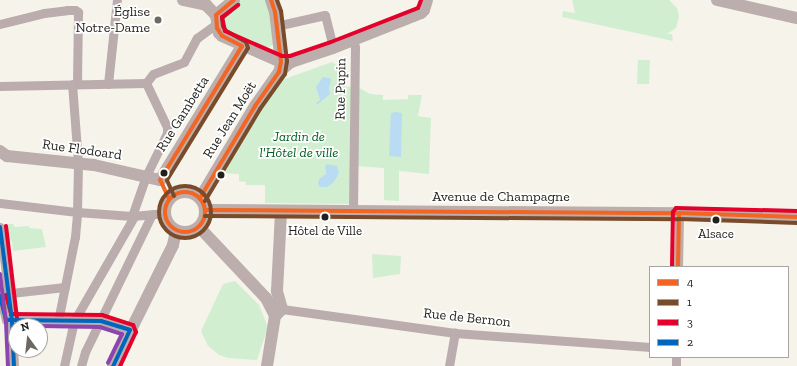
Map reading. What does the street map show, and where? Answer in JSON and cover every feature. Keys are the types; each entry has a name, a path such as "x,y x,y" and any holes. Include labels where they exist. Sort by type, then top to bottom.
{"main road":[{"path":"183,0 206,5 216,19 219,32 222,36 284,65 353,40 421,12 426,7 427,0"},
{"path":"216,19 234,0"},
{"path":"271,0 284,65"},
{"path":"717,0 797,18"},
{"path":"259,53 269,51 278,39"},
{"name":"Rue Gambetta","path":"160,180 242,46"},
{"name":"Rue Jean Moët","path":"200,198 255,106 284,65"},
{"name":"Rue Flodoard","path":"0,151 7,156 78,163 160,180"},
{"path":"160,180 169,199"},
{"path":"188,192 200,198 205,210 205,216 199,227 188,233 176,231 158,214 169,199 174,195 188,192"},
{"name":"Avenue de Champagne","path":"205,210 679,213 797,217"},
{"path":"266,366 279,312 277,291 281,211"},
{"path":"199,227 279,312"},
{"path":"113,366 173,245 176,231"},
{"path":"266,298 277,291"}],"street":[{"path":"108,84 117,0"},
{"path":"0,24 44,13 67,10 75,10 78,12 74,84 78,163 77,212 75,238 58,321"},
{"path":"276,26 325,15 332,48"},
{"path":"146,83 153,74 184,62 197,38 216,19"},
{"name":"Rue Pupin","path":"353,40 356,47 353,211"},
{"path":"0,86 146,83"},
{"path":"64,366 74,321 134,216 146,176 166,133 167,127 146,83"},
{"path":"0,203 77,212 134,216 158,214"},
{"path":"678,266 679,213"},
{"path":"81,366 85,352 158,214"},
{"path":"0,227 3,294 11,318"},
{"path":"3,294 65,287"},
{"name":"Rue de Bernon","path":"279,312 455,333 649,347"},
{"path":"48,321 101,321 130,330"},
{"path":"449,366 455,333"}],"green space":[{"path":"236,0 267,0 274,44 264,50 220,28 223,10"},
{"path":"572,0 669,0 677,8 679,16 676,28 667,34 672,34 673,41 562,17 563,11 575,13"},
{"path":"638,60 650,60 649,84 637,84"},
{"name":"Jardin de l'Hôtel de ville","path":"332,62 343,69 342,86 351,87 350,204 265,203 265,185 246,185 246,182 239,181 239,174 218,173 279,81"},
{"path":"358,87 370,94 383,95 383,100 408,99 408,95 422,95 418,116 431,118 429,174 399,171 399,201 384,200 384,168 356,166"},
{"path":"6,224 13,224 15,227 28,226 30,228 42,229 46,247 13,251 12,242 7,237"},
{"path":"372,254 401,256 400,274 373,278"},
{"path":"235,281 259,305 268,327 257,360 228,358 219,355 208,346 201,331 223,284"}],"water":[{"path":"323,77 330,78 330,94 317,105 316,103 320,100 316,87"},
{"path":"391,113 402,113 401,157 389,156"},
{"path":"327,164 337,166 339,172 333,183 327,187 320,187 318,184 319,179 326,174 325,166"}],"transit line":[{"name":"4","path":"169,199 160,180 242,46 222,36 217,28 216,15 234,0"},
{"name":"4","path":"200,198 255,106 279,72 281,62 275,12 271,0"},
{"name":"1","path":"205,201 260,109 285,74 287,61 281,11 277,0"},
{"name":"3","path":"238,5 222,17 225,31 282,56 290,56 331,42 418,8 421,0"},
{"name":"1","path":"174,196 167,180 248,48 246,42 226,31 223,26 222,18 238,5"},
{"name":"1","path":"180,186 190,186 204,193 211,207 211,212 211,217 204,231 190,238 180,238 170,234 163,227 159,217 159,207 163,197 170,190 180,186"},
{"name":"4","path":"189,192 196,195 202,201 205,212 204,220 196,229 189,232 181,232 174,229 166,220 165,208 168,201 177,193 189,192"},
{"name":"3","path":"672,266 673,212 676,208 797,211"},
{"name":"4","path":"205,210 679,213 797,217"},
{"name":"4","path":"678,266 679,213"},
{"name":"1","path":"205,216 679,219 797,223"},
{"name":"3","path":"6,226 17,318"},
{"name":"2","path":"0,227 12,321 14,366"},
{"path":"0,274 6,322 8,366"},
{"name":"3","path":"6,295 11,314 102,315 133,325 136,332 120,366"},
{"name":"2","path":"0,296 6,320 101,321 130,330 113,366"},
{"path":"48,326 100,327 122,334 108,363"}],"place":[{"name":"Église Notre-Dame","path":"158,20"},
{"name":"Hôtel de Ville","path":"325,217"},
{"name":"Alsace","path":"716,220"}]}
